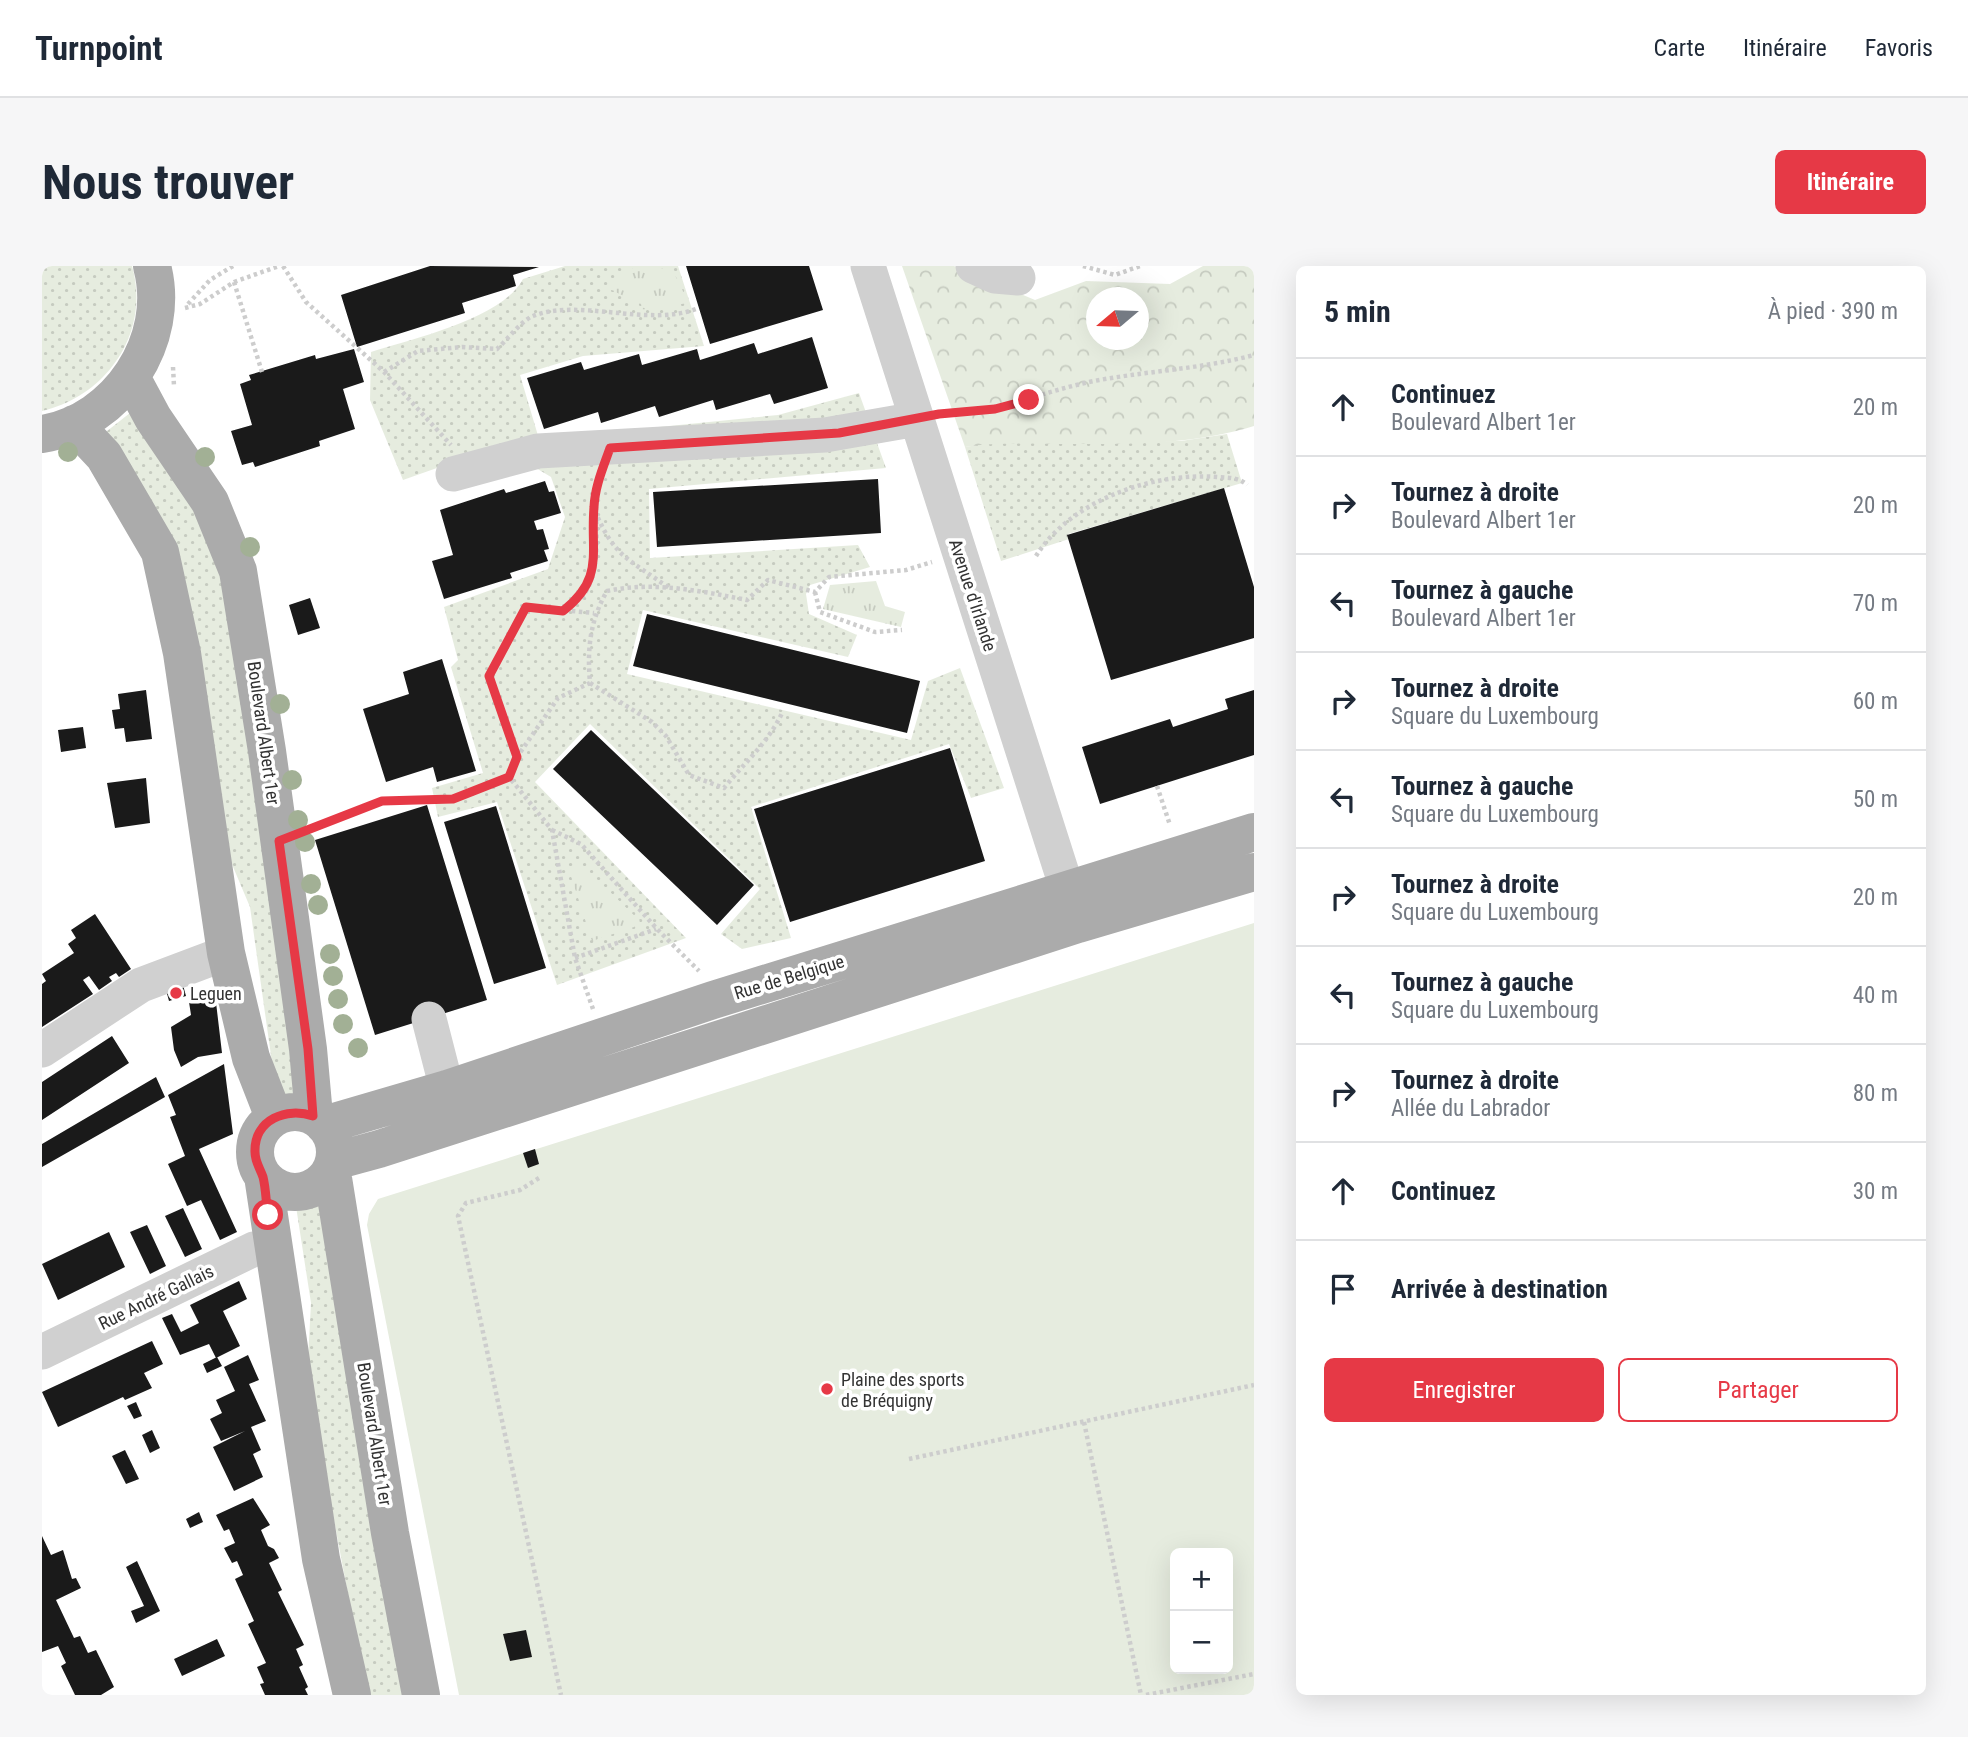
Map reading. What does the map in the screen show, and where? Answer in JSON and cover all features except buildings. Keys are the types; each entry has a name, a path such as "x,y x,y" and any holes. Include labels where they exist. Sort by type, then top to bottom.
{"main road":[{"path":"58,429 106,404 131,377 145,353 153,328 161,269"},
{"name":"Boulevard Albert 1er","path":"131,377 153,418 206,495 238,571 319,1120 331,1136 390,1533 421,1695"},
{"path":"58,429 104,456 160,552 182,653 226,953 251,1058 274,1117"},
{"name":"Rue de Belgique","path":"334,1166 1073,907 1254,832"},
{"name":"Rue de Belgique","path":"319,1120 446,1089 713,1000 1073,907 1254,872"},
{"path":"319,1120 287,1112 274,1117 258,1135 254,1147 257,1167 263,1176 283,1190 295,1192 319,1183 334,1166"},
{"path":"263,1176 271,1246 321,1559 352,1695"}],"street":[{"name":"Avenue d'Irlande","path":"868,266 1073,907"},
{"path":"973,266 995,276 1018,278"},
{"path":"463,471 538,451 825,435 917,419"},
{"path":"42,1050 141,985 226,953"},
{"path":"429,1019 446,1089"},
{"name":"Rue André Gallais","path":"42,1352 254,1249 271,1246"}],"path":[{"path":"233,266 210,280 185,308 200,304 233,282 281,266 306,302 384,372 463,471"},
{"path":"1083,266 1115,275 1140,266"},
{"path":"233,282 262,372"},
{"path":"384,372 418,351 462,347 497,349 532,316 556,312 647,314 696,309"},
{"path":"917,419 995,409 1094,381 1226,362 1254,355"},
{"path":"563,611 582,596 594,572 594,507 598,480 610,448"},
{"path":"1036,556 1053,533 1080,515 1142,484 1205,476 1241,480 1247,485"},
{"path":"594,507 608,541 629,563 670,588"},
{"path":"815,592 829,577 906,570 959,552"},
{"path":"590,683 587,650 595,613 607,591 630,586 670,588 747,600 768,580 815,592"},
{"path":"815,592 820,612 875,632 902,630"},
{"path":"517,757 489,676 526,607 595,613"},
{"path":"279,841 382,801 453,799 509,777 517,757 558,698 590,683"},
{"path":"590,683 652,722 666,736 689,775 724,788 774,731 783,711"},
{"path":"509,777 552,831 582,844 657,929 695,965 713,1000"},
{"path":"1157,786 1171,829"},
{"path":"552,831 575,958 602,1037"},
{"path":"575,958 657,929"},
{"path":"539,1178 520,1190 466,1203 458,1216 561,1695"},
{"path":"909,1459 1254,1385"},
{"path":"1083,1422 1141,1695"},
{"path":"1146,1695 1254,1674"}],"green space":[{"path":"42,266 132,266 136,291 135,314 129,337 104,376 65,403 42,411"},
{"path":"565,266 678,266 704,346 583,356 520,375 539,439 778,415 859,393 886,468 649,489 650,558 858,545 870,567 810,585 806,594 809,614 857,635 848,657 643,610 627,674 911,740 928,681 960,668 1004,788 971,798 949,744 751,807 791,938 742,949 721,934 760,889 590,724 535,782 686,938 557,985 497,802 438,817 432,788 483,773 451,667 458,660 444,607 548,569 565,517 551,477 499,446 403,480 370,400 371,352 454,326 496,305 512,293 523,279"},
{"path":"635,266 656,267 670,272 680,283 686,303 653,311 642,309 641,304 609,289"},
{"path":"902,266 954,266 1035,300 1086,281 1170,284 1203,266 1254,266 1254,426 1230,433 1156,442 999,444 965,447"},
{"path":"130,413 211,536 231,596 307,1111 293,1118 279,1112 250,907 231,862 191,608 102,435"},
{"path":"1227,434 1242,483 1068,534 1069,539 1001,561 965,447 995,442 1181,441"},
{"path":"876,581 885,606 905,612 901,627 823,609 830,585"},
{"path":"580,863 640,921 634,927 592,941 570,873"},
{"name":"Plaine des sports de Bréquigny","path":"1254,923 1254,1695 459,1695 367,1225 369,1214 378,1199"},
{"path":"305,1180 317,1182 411,1695 367,1695 307,1377 311,1303 295,1200 297,1186"}],"place":[{"name":"Leguen","path":"176,993"},
{"name":"Plaine des sports de Bréquigny","path":"827,1389"}],"route":[{"path":"268,1215 263,1176 257,1167 255,1156 254,1147 258,1135 274,1117 287,1112 301,1112 313,1116 308,1049 279,841 353,810 382,801 437,797 453,799 509,777 517,757 489,676 526,607 563,611 582,596 594,572 594,507 598,480 610,448 839,433 939,414 995,409 1029,400"}]}
